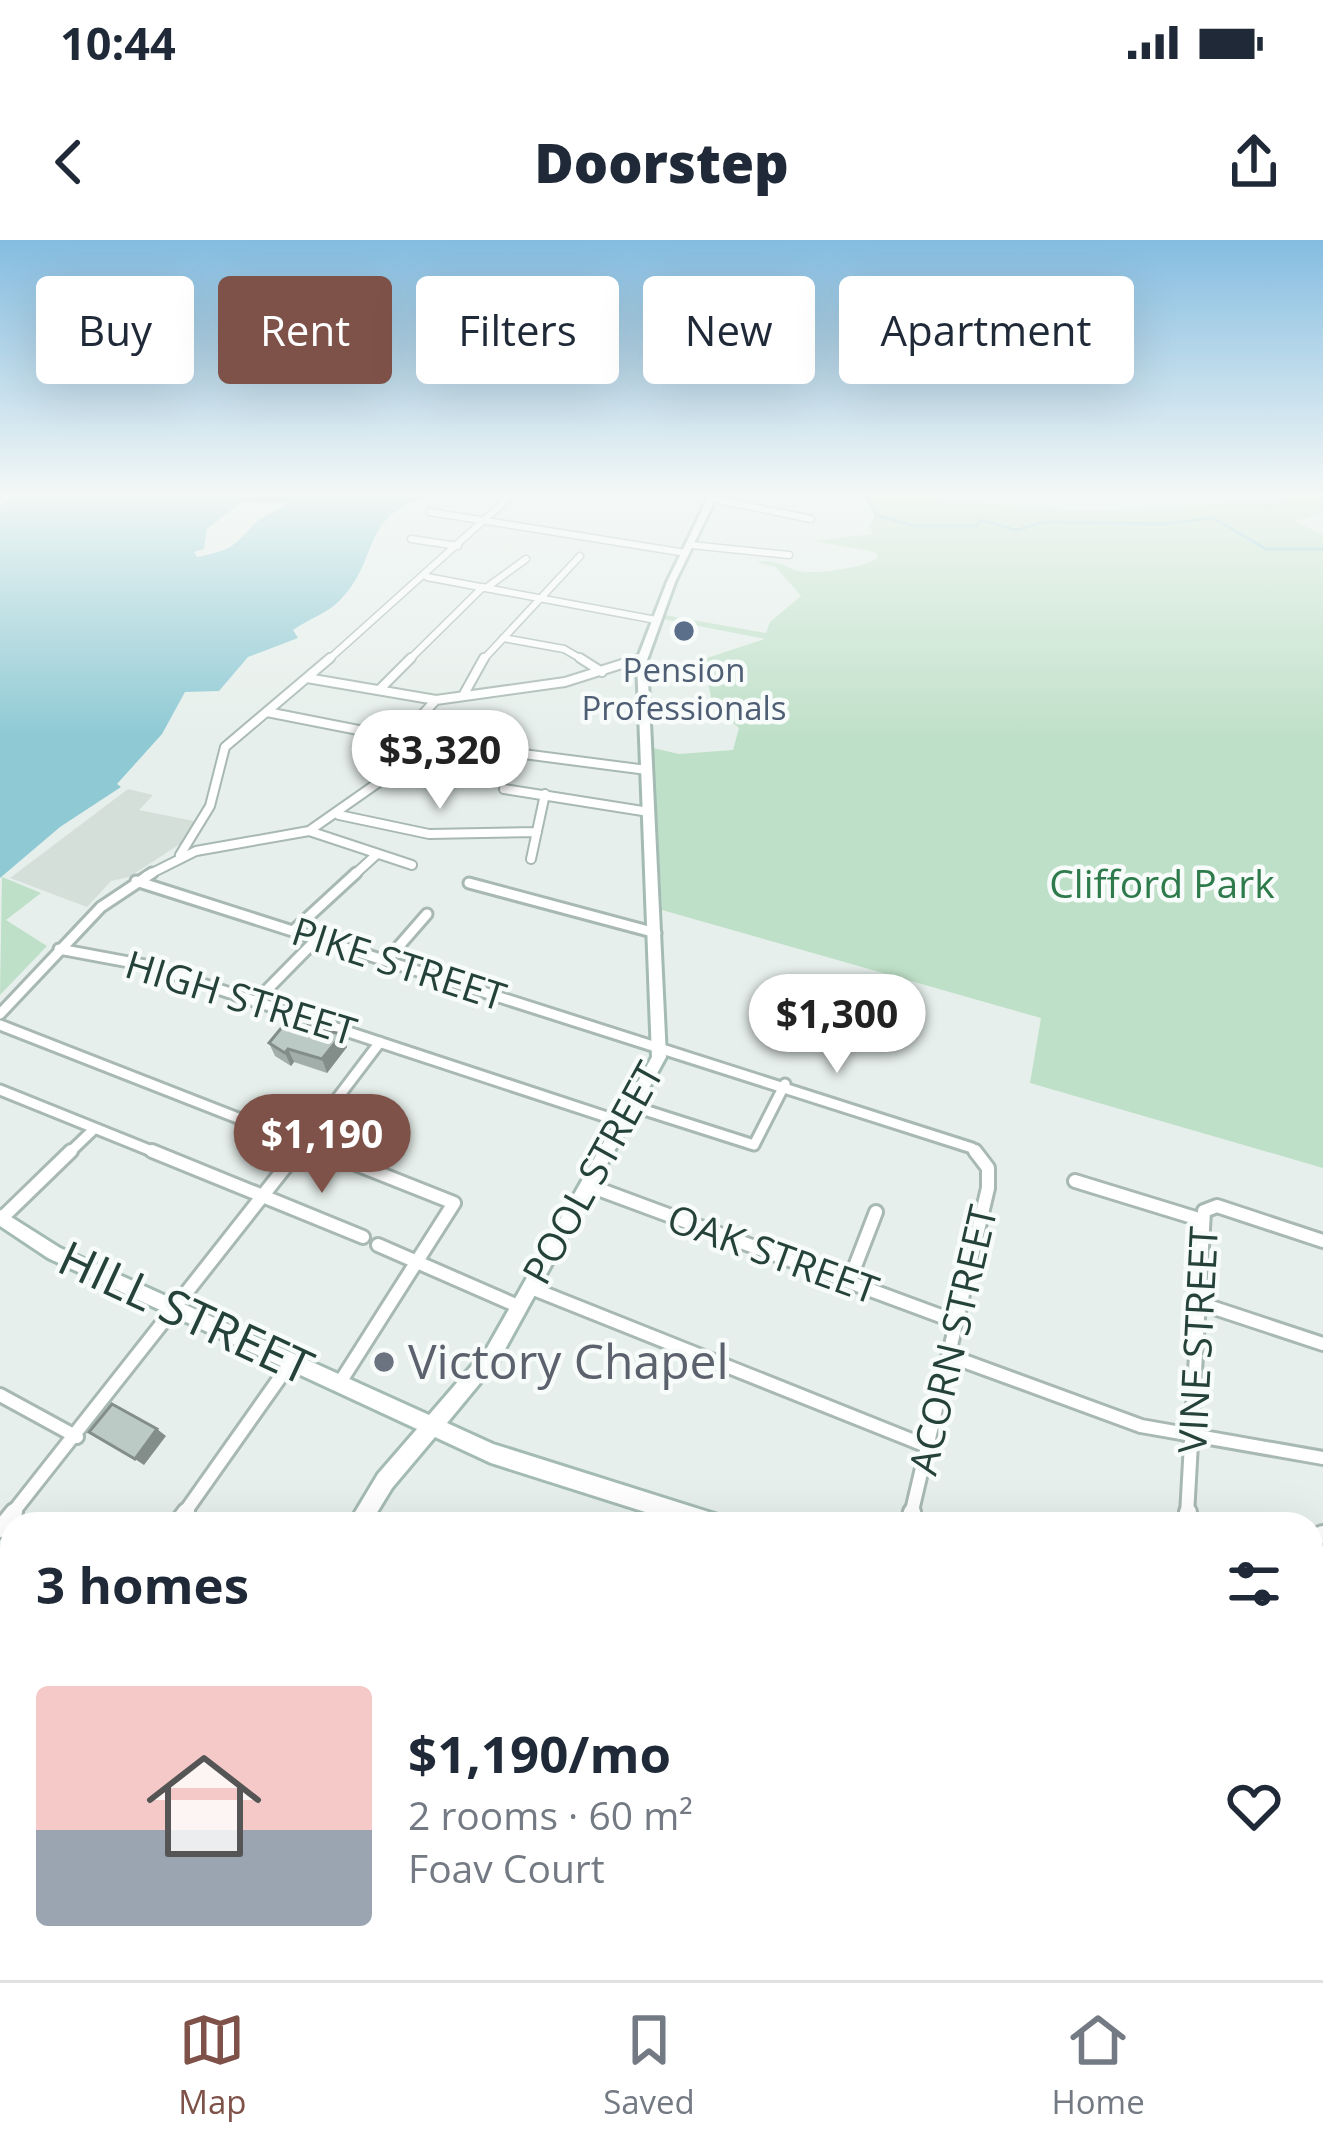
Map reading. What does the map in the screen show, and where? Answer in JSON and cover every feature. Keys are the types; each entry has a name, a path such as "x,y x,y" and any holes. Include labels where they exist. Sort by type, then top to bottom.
{"main road":[{"name":"POOL STREET","path":"366,1512 385,1481 493,1354 635,1107 661,1048 642,658 676,575"},
{"name":"HILL STREET","path":"1,1218 54,1253 435,1427 537,1469 676,1512"}],"street":[{"path":"379,690 503,575"},
{"path":"464,694 503,638 560,575"},
{"path":"178,858 208,813 224,749 427,577 656,620"},
{"path":"503,638 564,649 602,672"},
{"path":"307,678 436,700 553,685 642,658"},
{"path":"0,1014 106,902 136,881 178,858 308,831 339,814 386,778 436,700"},
{"path":"267,712 408,738 647,770"},
{"path":"504,789 649,812"},
{"path":"531,859 545,794"},
{"path":"339,814 429,834 537,832"},
{"path":"308,831 412,865"},
{"path":"293,931 376,855"},
{"name":"PIKE STREET","path":"136,881 960,1141 982,1157"},
{"path":"469,883 656,933"},
{"path":"386,961 427,914"},
{"path":"255,1002 316,939"},
{"name":"HIGH STREET","path":"59,949 130,961 625,1123"},
{"path":"0,1025 454,1203 339,1384"},
{"path":"14,1512 178,1310 380,1042"},
{"path":"635,1107 756,1145 785,1084"},
{"path":"0,1090 363,1238"},
{"path":"1,1218 94,1129"},
{"name":"ACORN STREET","path":"912,1512 988,1188 982,1157"},
{"path":"1075,1181 1202,1220"},
{"name":"OAK STREET","path":"590,1186 958,1322"},
{"name":"VINE STREET","path":"1188,1512 1206,1207 1217,1206 1323,1240"},
{"path":"849,1282 876,1212"},
{"path":"378,1245 520,1307"},
{"path":"531,1288 929,1447"},
{"path":"1198,1303 1323,1344"},
{"path":"950,1356 1100,1413 1194,1437 1323,1458"},
{"path":"185,1512 291,1362"},
{"path":"0,1395 77,1437"}],"shaded area":[{"path":"128,789 153,795 139,810 194,821 180,844 129,877 111,881 87,907 10,878"}],"green space":[{"name":"Clifford Park","path":"783,575 1323,575 1323,1168 1030,1083 1041,1018 662,910 653,748 679,754 733,750 739,728 712,703 704,659 765,639 663,619 665,615 766,633 770,622 801,596"},
{"path":"2,877 41,893 6,920 47,946 0,995"}],"water":[{"path":"0,575 358,575 336,604 293,630 298,638 248,657 219,691 185,692 162,734 117,784 121,787 60,827 0,878"}],"building":[{"path":"287,1021 311,1022 307,1027 342,1034 322,1059 288,1049 285,1053 269,1043"},
{"path":"112,1404 157,1429 135,1459 89,1432"}],"place":[{"name":"Pension Professionals","path":"684,631"},
{"name":"Victory Chapel","path":"384,1362"}]}
